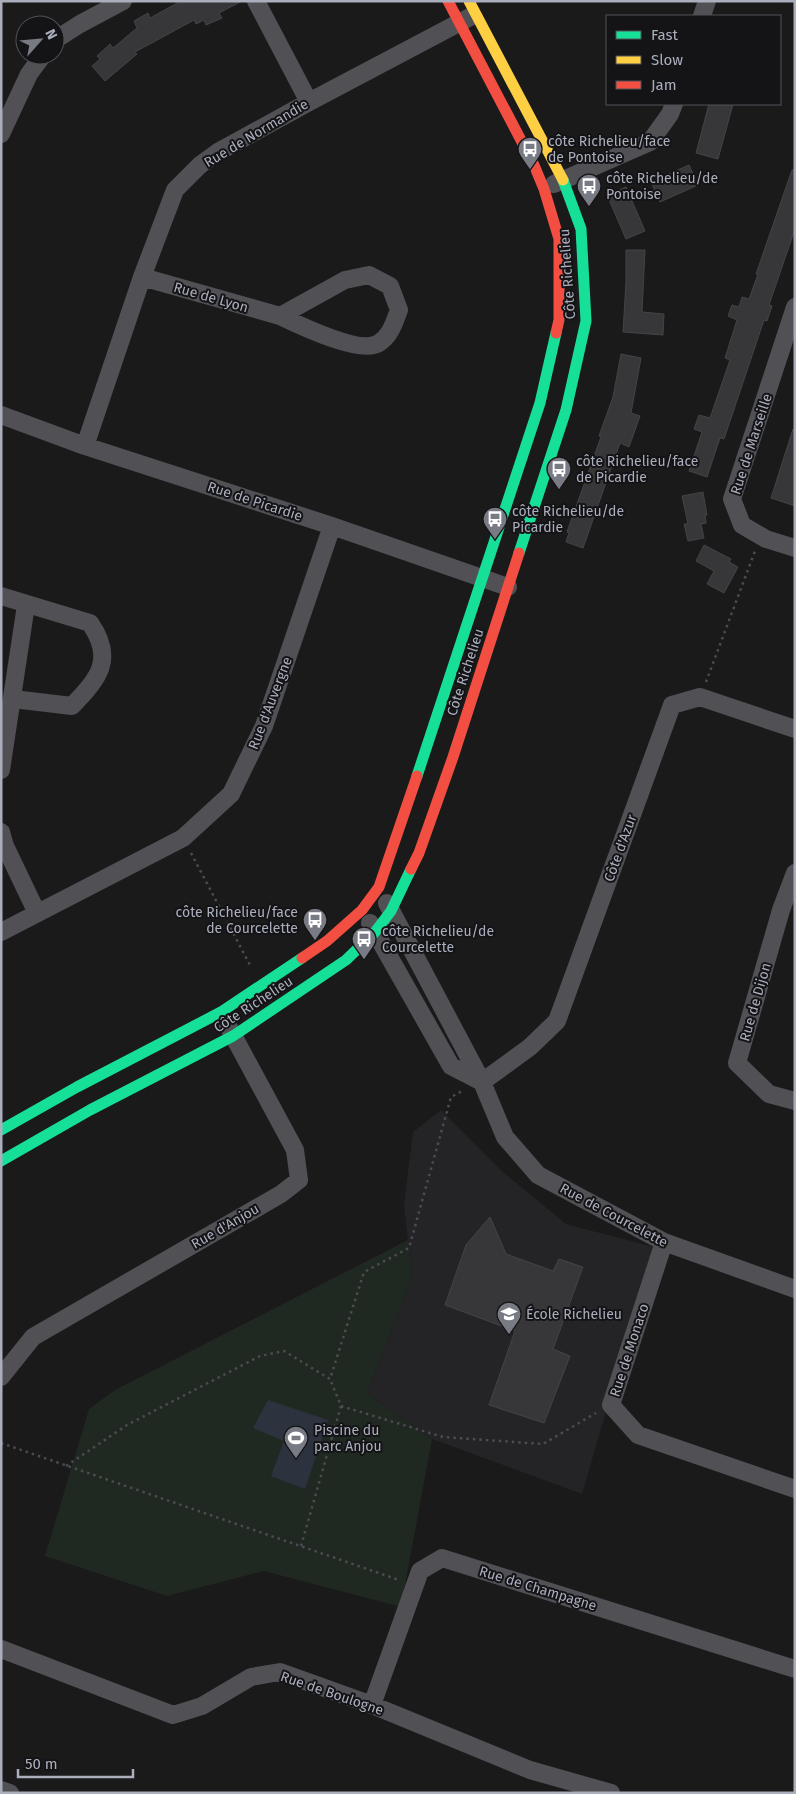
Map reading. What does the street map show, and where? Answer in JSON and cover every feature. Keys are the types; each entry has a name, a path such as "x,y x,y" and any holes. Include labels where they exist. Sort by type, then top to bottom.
{"street":[{"path":"65,34 123,1"},
{"path":"256,1 309,102"},
{"name":"Côte Richelieu","path":"1,1130 77,1087 221,1012 327,941 362,910 379,886 427,748 540,403 559,320 559,239 544,189 534,165 448,1"},
{"path":"702,15 707,1"},
{"name":"Rue de Normandie","path":"85,446 142,277 175,190 200,165 218,152 459,22 472,7"},
{"name":"Côte Richelieu","path":"1,1161 90,1110 233,1036 346,960 375,932 391,912 419,854 566,410 586,321 581,229 563,180 472,7"},
{"path":"1,134 29,74 35,65"},
{"path":"544,189 650,142 670,114 674,105"},
{"name":"Rue de Lyon","path":"142,277 280,316 318,334 360,346 377,344 390,333 399,310 390,286 369,275 345,280 280,316"},
{"name":"Rue de Marseille","path":"795,307 732,499 742,525 761,536 795,548"},
{"name":"Rue de Picardie","path":"1,415 85,446 332,526 508,587"},
{"name":"Rue d'Auvergne","path":"1,932 183,838 231,794 264,726 332,526"},
{"path":"1,596 90,623 98,635 103,648 100,667 93,684 72,706 13,699"},
{"path":"1,770 26,605"},
{"path":"700,697 795,729"},
{"name":"Côte d'Azur","path":"482,1082 530,1047 557,1021 672,705 700,697"},
{"path":"1,832 5,846 36,913"},
{"name":"Rue de Dijon","path":"795,873 788,912 737,1063 769,1094 795,1101"},
{"name":"Rue de Courcelette","path":"379,886 482,1082 505,1137 538,1175 664,1242 795,1289"},
{"path":"362,910 451,1066 482,1082"},
{"name":"Rue d'Anjou","path":"1,1377 33,1337 281,1194 299,1180 295,1150 221,1012"},
{"name":"Rue de Monaco","path":"664,1242 611,1405 638,1435 795,1489"},
{"name":"Rue de Champagne","path":"372,1705 420,1571 442,1558 795,1669"},
{"name":"Rue de Boulogne","path":"1,1649 173,1715 202,1706 251,1677 280,1672 372,1705 530,1770 611,1793"},
{"path":"1,1790 10,1793"}],"path":[{"path":"700,697 761,536"},
{"path":"183,838 260,986"},
{"path":"301,1546 340,1406 330,1379 364,1272 409,1248 450,1097 482,1082"},
{"path":"66,1466 127,1425 260,1356 284,1351 330,1379"},
{"path":"340,1406 443,1437 543,1444 611,1405"},
{"path":"1,1443 415,1586"}],"shaded area":[{"name":"École Richelieu","path":"441,1110 503,1172 566,1224 654,1247 582,1494 432,1439 367,1394 412,1277 404,1204 413,1132"},
{"path":"408,1240 412,1277 367,1394 432,1439 401,1607 264,1571 167,1596 45,1556 89,1409 115,1390"},
{"name":"Piscine du parc Anjou","path":"268,1400 328,1420 305,1489 271,1476 284,1441 253,1428"}],"building":[{"path":"181,1 242,1 219,13 222,18 206,25 204,20 196,24 194,20 135,52 137,54 105,81 92,66 100,59 97,56 110,44 113,48 137,28 134,21 148,13 150,18"},
{"path":"709,105 733,105 718,159 696,153"},
{"path":"689,165 698,185 660,202 651,182"},
{"path":"792,170 795,170 795,229 769,305 772,306 767,321 764,320 724,439 720,438 707,477 689,471 702,432 694,429 699,415 710,418 730,360 725,358 737,320 728,316 732,305 739,307 742,297 749,299"},
{"path":"626,187 645,231 626,239 607,195"},
{"path":"626,250 645,250 642,312 664,314 663,335 623,332"},
{"path":"621,354 641,358 631,413 640,416 629,447 620,443 583,548 566,542 569,533 567,532 601,437 599,436 613,397"},
{"path":"793,429 795,430 795,506 771,498"},
{"path":"703,492 707,515 705,515 706,523 701,524 704,538 688,541 684,524 688,524 682,496"},
{"path":"704,545 731,559 729,562 738,567 724,593 707,584 714,571 696,561"},
{"name":"École Richelieu","path":"490,1217 506,1254 553,1271 559,1259 583,1267 553,1349 570,1356 544,1423 489,1405 515,1331 445,1305 466,1245"}],"traffic: fast":[{"path":"519,553 566,410 586,321 581,229 563,180"},
{"path":"417,776 540,403 556,333"},
{"path":"1,1161 90,1110 233,1036 346,960 375,932 391,911 411,869"},
{"path":"1,1130 77,1087 221,1012 302,958"}],"traffic: slow":[{"path":"469,1 563,180"}],"traffic: jam":[{"path":"448,1 534,165 544,189 559,239 559,320 556,333"},
{"path":"411,869 419,853 453,757 519,553"},
{"path":"302,958 327,941 362,910 379,887 417,776"}],"place":[{"name":"côte Richelieu/face de Pontoise","path":"530,170"},
{"name":"côte Richelieu/de Pontoise","path":"589,207"},
{"name":"côte Richelieu/face de Picardie","path":"559,490"},
{"name":"côte Richelieu/de Picardie","path":"495,540"},
{"name":"côte Richelieu/face de Courcelette","path":"315,941"},
{"name":"côte Richelieu/de Courcelette","path":"364,960"},
{"name":"École Richelieu","path":"509,1335"},
{"name":"Piscine du parc Anjou","path":"296,1459"}]}
